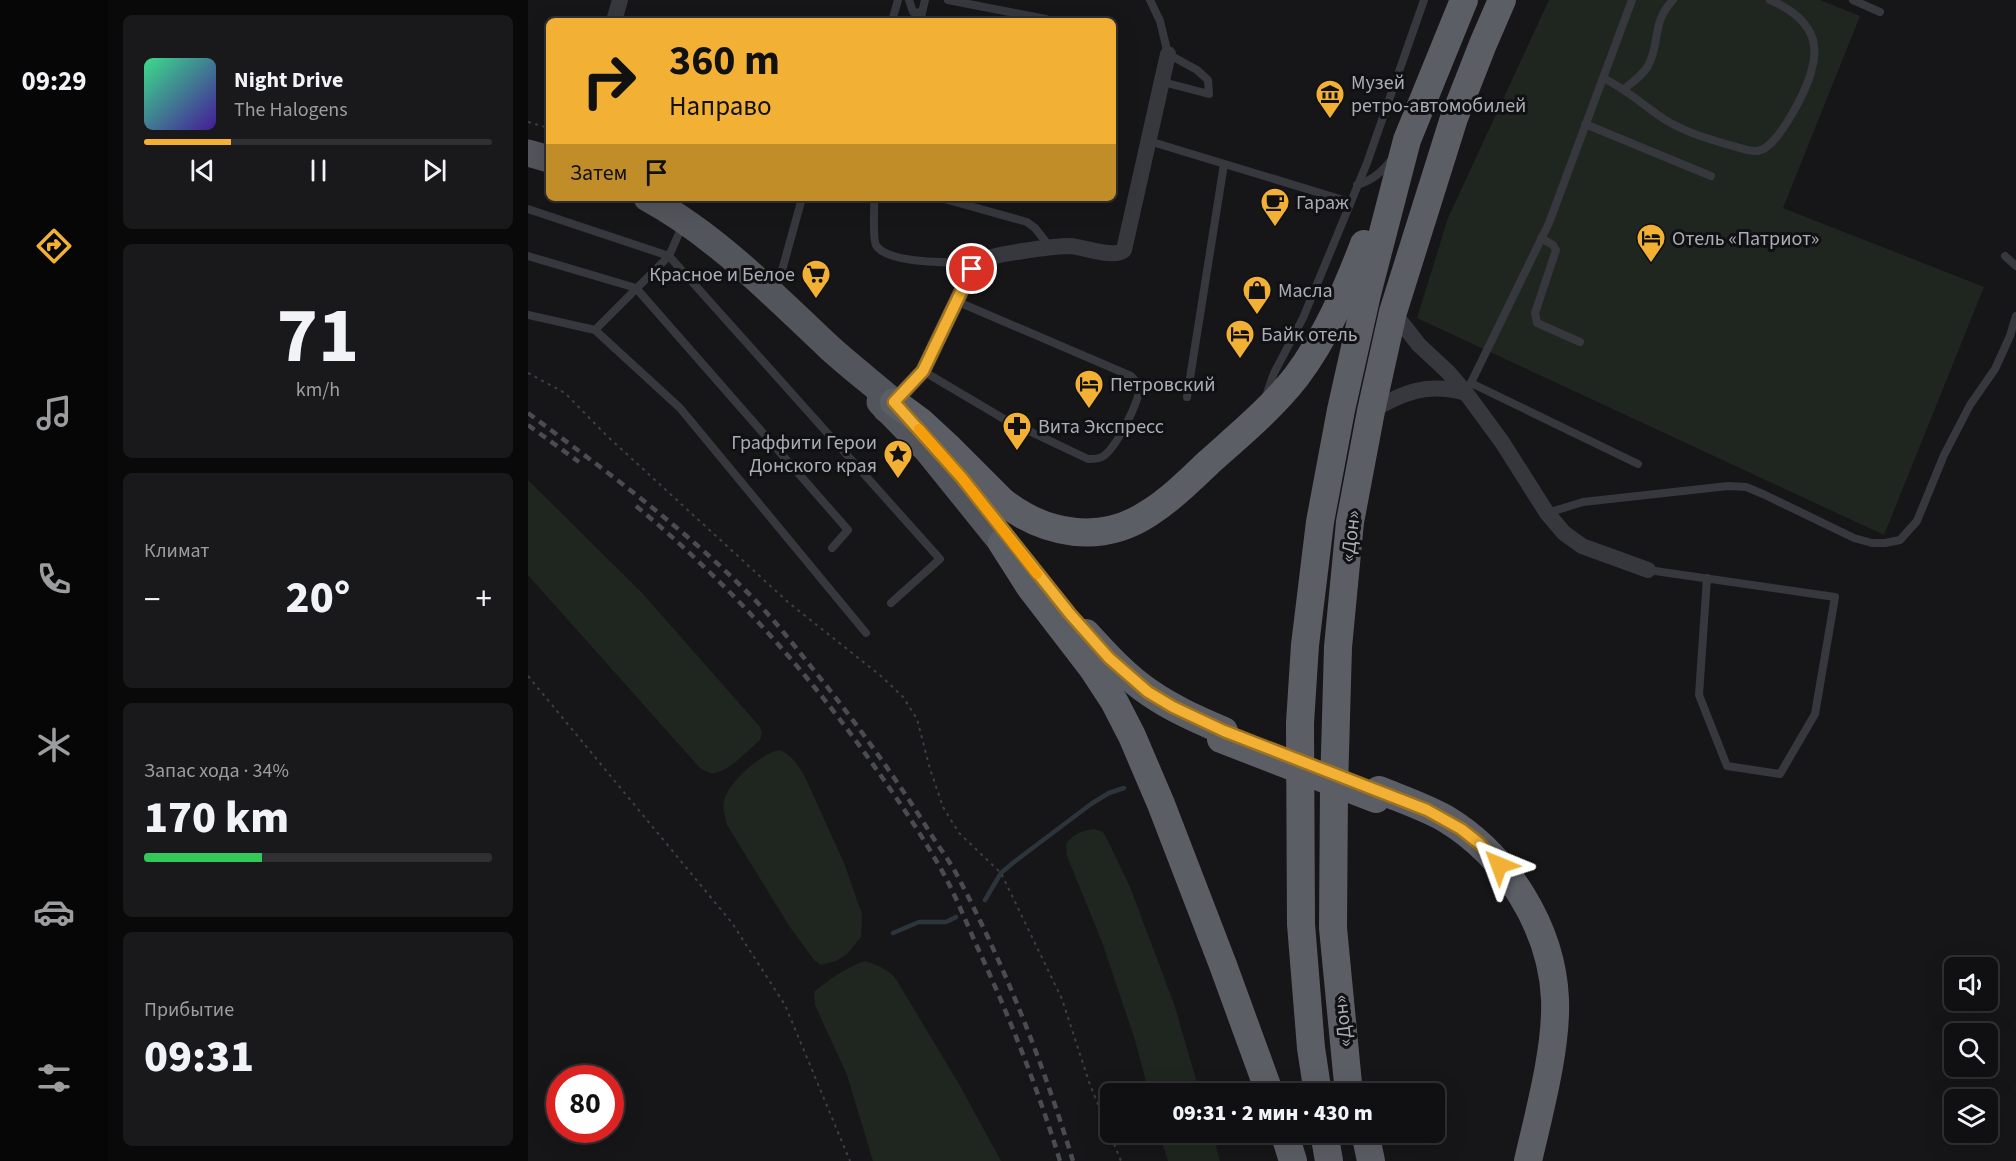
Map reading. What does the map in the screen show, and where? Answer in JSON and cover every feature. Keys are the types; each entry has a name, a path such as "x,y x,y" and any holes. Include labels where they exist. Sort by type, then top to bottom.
{"highway":[{"name":"«Дон»","path":"1316,1083 1311,1048 1301,924 1300,723 1305,645 1320,522 1341,410 1367,294 1407,140 1464,0"},
{"name":"«Дон»","path":"1348,1083 1333,928 1338,647 1350,522 1393,312 1454,118 1503,0"},
{"path":"890,405 921,422 1002,501 1035,522 1072,533 1104,532 1137,520 1173,495 1261,414 1295,378 1318,344 1348,286 1387,182 1407,140"},
{"path":"890,405 962,478 1070,614 1109,658 1148,692 1223,735"},
{"path":"1002,543 1103,664 1142,700 1169,716 1445,818 1480,844 1499,865 1522,896 1541,935 1550,965 1555,999 1552,1044 1528,1161"},
{"path":"1002,543 1030,587 1093,669 1114,701 1132,736 1223,964 1266,1083"},
{"path":"1377,794 1456,838 1474,854 1508,893 1531,940 1539,969 1543,1018 1530,1096 1515,1161"},
{"path":"1287,1143 1293,1161"},
{"path":"1326,1143 1329,1161"},
{"path":"1357,1143 1359,1161"},
{"path":"1367,1143 1371,1161"}],"main road":[{"path":"528,153 546,158"},
{"path":"652,201 685,221 775,296 890,405 1002,543"}],"street":[{"path":"615,18 620,0"},
{"path":"890,405 923,371 977,263 993,257 1050,247 1073,246 1112,254 1121,253 1124,250 1168,54"},
{"path":"1393,312 1419,345 1469,388 1547,513 1564,533 1582,546 1648,570"},
{"path":"1371,411 1398,397 1424,388 1469,388"}],"lane":[{"path":"893,18 898,0"},
{"path":"909,0 913,12 921,17 925,0"},
{"path":"948,0 1041,18"},
{"path":"1150,0 1160,21 1168,54 1163,82 1209,94 1208,80 1197,70 1168,54"},
{"path":"1261,414 1274,373 1302,318 1367,163 1424,0"},
{"path":"1632,0 1541,238 1469,388 1638,464"},
{"path":"1624,89 1635,81 1648,66 1662,13 1673,0"},
{"path":"1603,78 1624,89 1666,120 1687,130 1747,150 1762,150 1775,138 1793,110 1812,70 1815,55 1813,41 1800,18 1789,9 1770,0"},
{"path":"1853,0 1880,12"},
{"path":"1586,124 1711,176"},
{"path":"1357,185 1382,172 1407,140"},
{"path":"1149,141 1350,202"},
{"path":"1187,397 1224,164"},
{"path":"775,296 801,201"},
{"path":"874,201 875,238 877,246 883,251 895,257 920,261 977,263"},
{"path":"952,201 1027,222 1035,228 1050,247"},
{"path":"528,209 669,256 940,559 891,603"},
{"path":"595,330 669,256 685,221"},
{"path":"1541,238 1553,245 1556,250 1535,313 1538,323 1580,342"},
{"path":"528,256 636,288 848,530 832,548"},
{"path":"2005,256 2016,266"},
{"path":"923,371 1004,419 1088,459 1101,457 1108,452 1133,412 1140,394 1140,386 1131,376 956,301"},
{"path":"528,315 595,330 680,408 866,633"},
{"path":"1547,513 1583,502 1728,486 1746,487 1854,538 1872,543 1900,540 1917,521 1944,455 1970,405 1995,369 2016,316"},
{"path":"1648,570 1707,578 1834,597 1815,714 1780,774 1727,766 1699,695 1707,578"}],"path":[{"path":"528,122 546,127"},
{"path":"528,373 565,393 606,435 789,603 881,676 903,697 917,719 943,807 959,833 1001,873 1062,999 1089,1082 1121,1161"},
{"path":"528,675 732,923 785,1005 850,1161"}],"shaded area":[{"path":"1549,0 1820,0 1860,16 1783,208 1984,287 1884,535 1417,318 1448,218"},
{"path":"528,480 643,594 760,727 762,733 760,740 730,766 716,773 709,773 700,768 528,575"},
{"path":"779,750 791,757 805,777 844,863 862,914 861,937 847,954 836,961 821,965 814,960 790,927 727,825 724,813 727,794 738,778 763,757"},
{"path":"1094,829 1103,832 1130,887 1174,1004 1197,1083 1146,1083 1135,1040 1102,942 1067,856 1066,844 1078,834"},
{"path":"865,961 886,970 896,979 959,1084 1001,1161 873,1161 847,1075 815,1005 814,992 838,974"},
{"path":"1162,1143 1215,1143 1220,1161 1168,1161"}],"waterway":[{"path":"985,900 1001,873 1014,862 1091,804 1109,793 1124,788"},
{"path":"893,933 919,922 946,922 956,917"}],"railway":[{"path":"528,413 640,498 720,566 776,624 866,738 951,864 975,909 1022,1015 1073,1161"},
{"path":"528,425 579,462"},
{"path":"636,506 704,566 796,665 853,736 914,825 947,880 999,996 1032,1077 1060,1161"}],"slow traffic":[{"path":"919,429 962,478 1037,574"}],"place":[{"name":"Музей ретро-автомобилей","path":"1330,120"},
{"name":"Гараж","path":"1275,228"},
{"name":"Отель «Патриот»","path":"1651,264"},
{"name":"Красное и Белое","path":"816,300"},
{"name":"Масла","path":"1257,316"},
{"name":"Байк отель","path":"1240,360"},
{"name":"Петровский","path":"1089,410"},
{"name":"Вита Экспресс","path":"1017,452"},
{"name":"Граффити Герои Донского края","path":"898,480"}],"route":[{"path":"972,269 923,371 894,402 962,478 1070,614 1109,658 1148,692 1173,707 1224,731 1379,790 1445,818 1480,844 1499,865"}]}
